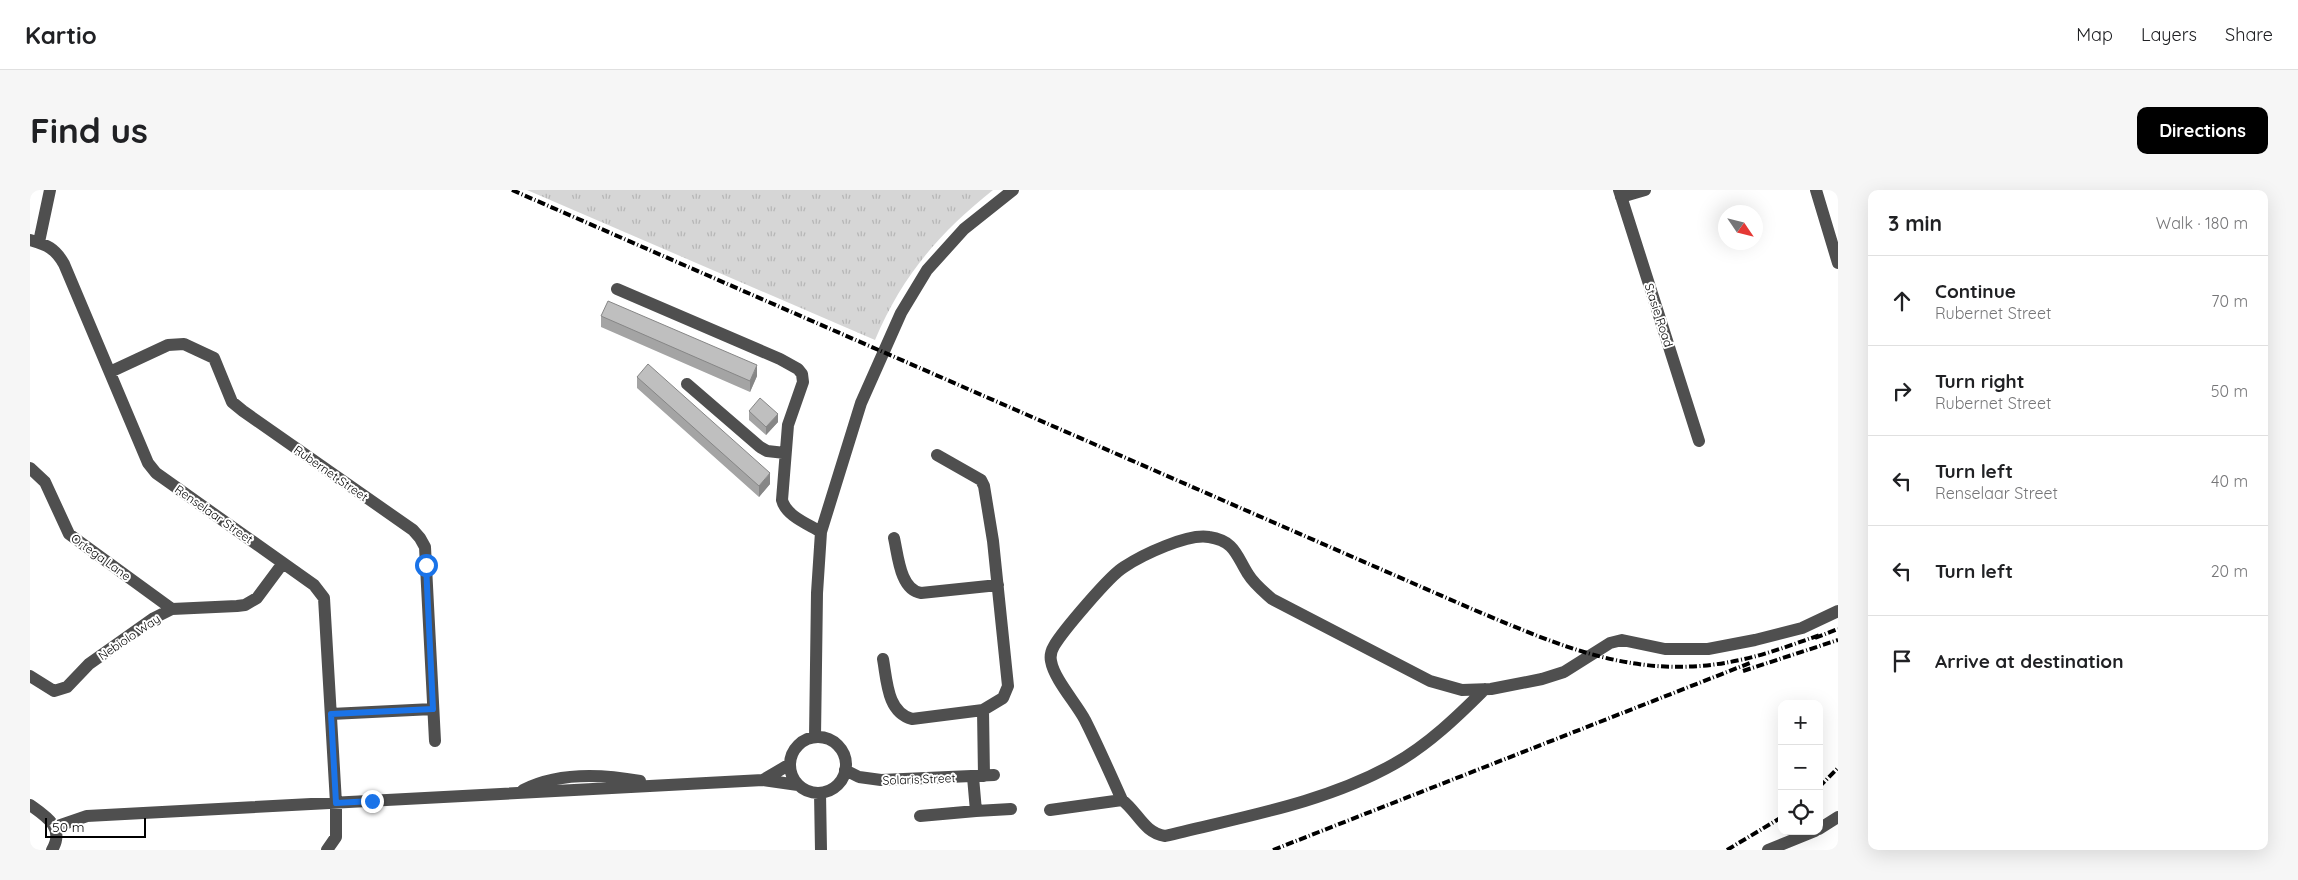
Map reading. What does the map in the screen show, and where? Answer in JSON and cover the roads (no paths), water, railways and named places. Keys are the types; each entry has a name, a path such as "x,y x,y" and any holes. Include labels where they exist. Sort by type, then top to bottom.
{"street":[{"path":"34,241 50,190"},
{"path":"815,737 817,593 821,532 861,403 900,313 916,287 942,252 964,229 1013,190"},
{"path":"1620,194 1646,190"},
{"path":"1816,190 1838,263"},
{"name":"Stasie Road","path":"1620,194 1699,441"},
{"name":"Renselaar Street","path":"34,241 48,245 58,254 148,463 156,473 314,585 324,598 336,803 336,836 327,850"},
{"path":"617,289 798,369 802,374 803,382 788,425 782,500 783,507 821,532"},
{"name":"Rubernet Street","path":"110,372 168,344 184,344 214,358 232,402 413,530 425,547 435,741"},
{"path":"688,384 760,447 767,451 785,453"},
{"path":"883,659 889,696 897,710 905,717 912,719 983,710 1003,698 1008,686 998,585 984,486 977,476 937,455"},
{"name":"Ortega Lane","path":"30,468 45,482 69,534 172,609"},
{"path":"1485,689 1424,744 1395,764 1357,782 1317,796 1165,836 1155,835 1147,829 1133,810 1122,800 1084,719 1054,671 1051,652 1055,644 1080,613 1123,567 1163,548 1194,537 1208,536 1229,544 1237,552 1256,584 1277,601 1430,681 1462,690 1511,686 1564,672 1610,643 1622,640 1665,650 1708,649 1802,628 1838,611"},
{"path":"894,538 905,583 917,593 998,585"},
{"name":"Nebiolo Way","path":"30,676 54,691 67,687 89,664 154,618 172,609 237,606 251,602 257,598 283,563"},
{"path":"331,714 433,709"},
{"path":"976,811 984,776 983,710"},
{"path":"55,827 87,816 763,780 798,786 806,791 820,794 834,788 843,777 845,770 844,755 840,749 829,740 815,737 808,739 796,748 792,754 790,764 791,776 798,786"},
{"path":"763,780 790,764"},
{"name":"Solaris Street","path":"845,770 859,777 875,780 984,776"},
{"path":"820,794 822,850"},
{"path":"1050,810 1122,800"},
{"path":"30,805 46,816 55,827 55,845"},
{"path":"920,816 1011,809"},
{"path":"1823,826 1838,817"},
{"path":"1768,850 1805,835"}],"railway":[{"path":"512,190 1472,609 1570,648 1635,664 1668,667 1703,666 1750,658 1820,635"},
{"path":"1815,638 1838,629"},
{"path":"1743,671 1838,640"},
{"path":"1273,850 1750,663"},
{"path":"1823,783 1838,768"},
{"path":"1727,850 1778,819"}]}
